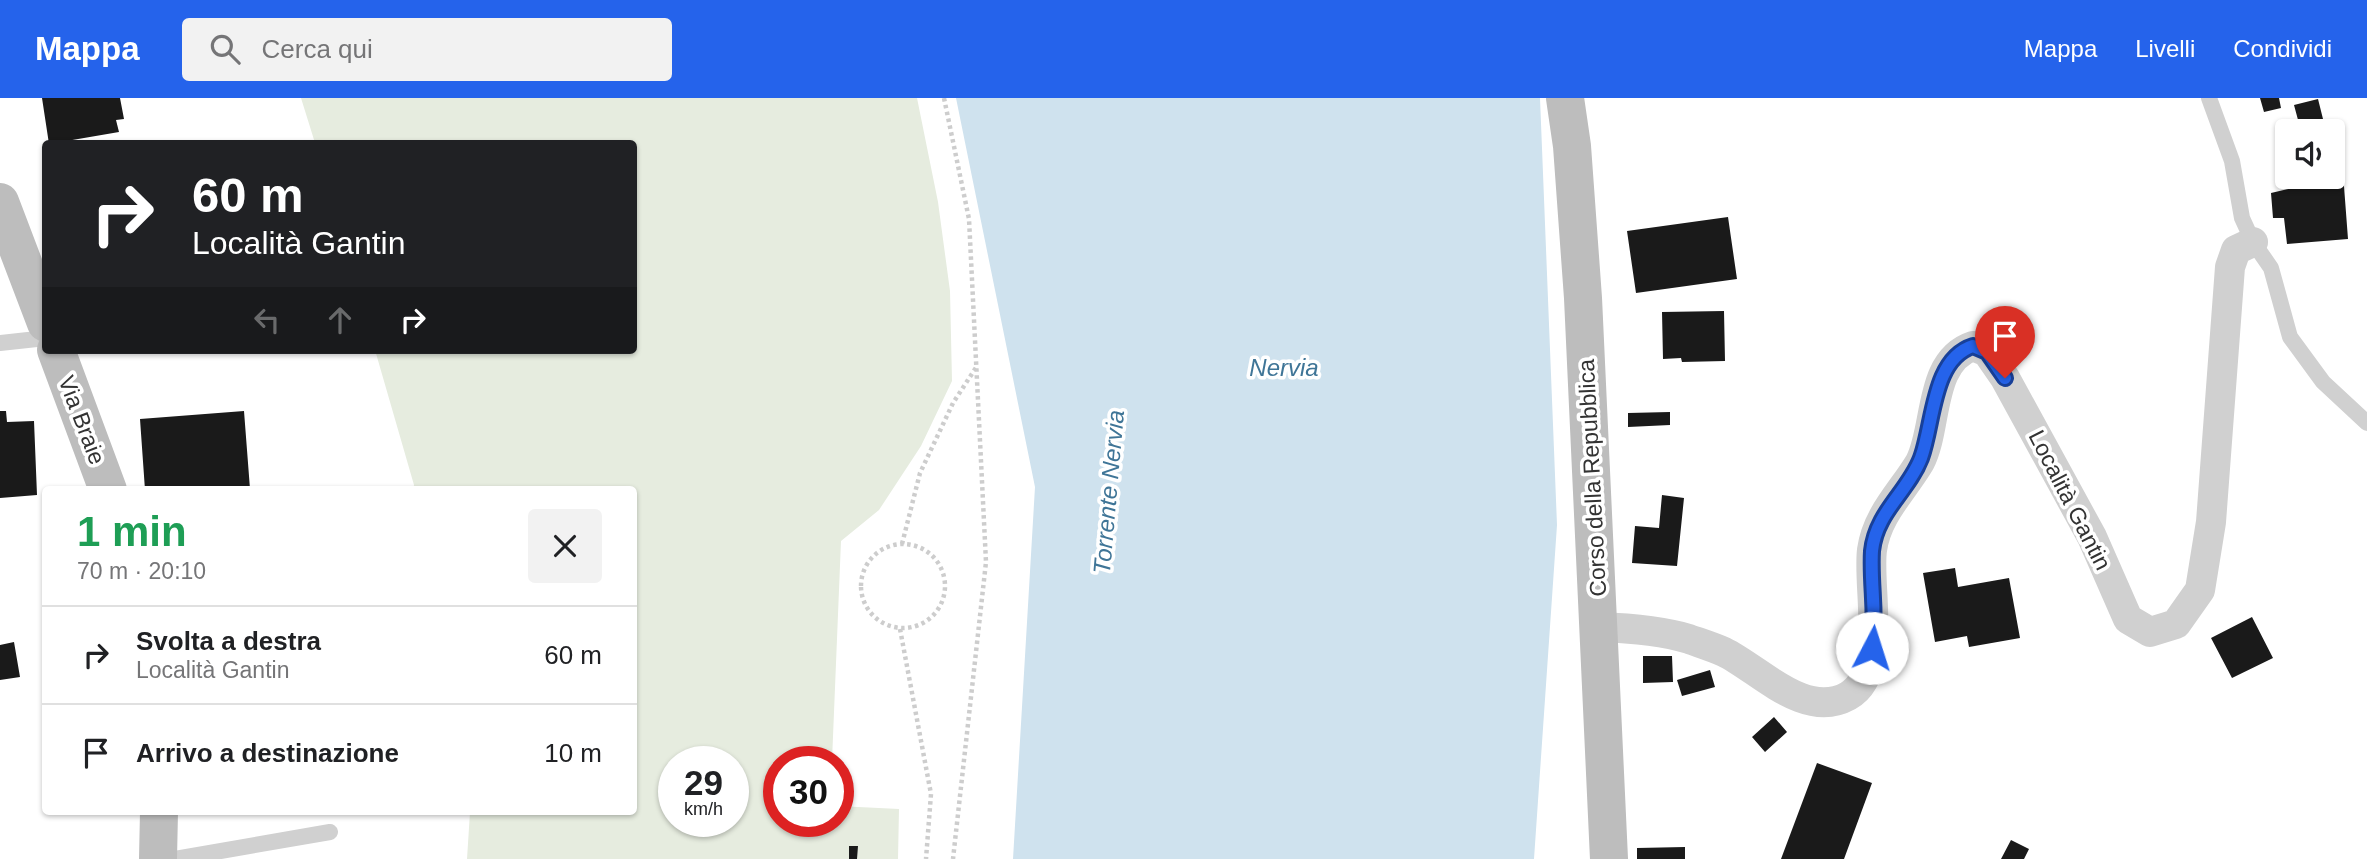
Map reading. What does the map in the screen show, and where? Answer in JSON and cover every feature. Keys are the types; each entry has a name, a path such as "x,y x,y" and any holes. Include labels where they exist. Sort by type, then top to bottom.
{"main road":[{"name":"Corso della Repubblica","path":"1565,98 1572,146 1583,298 1609,859"},
{"path":"0,202 42,312"},
{"name":"Via Braie","path":"57,354 107,486"},
{"path":"158,859 159,815"}],"street":[{"name":"Località Gantin","path":"1599,627 1632,628 1685,638 1725,652 1763,678 1810,701 1830,702 1850,695 1868,670 1875,626 1872,550 1881,519 1921,459 1939,389 1948,368 1960,350 1973,346 1987,352 2005,378 2092,537 2128,619 2150,632 2176,624 2200,590 2211,522 2230,267 2236,250 2253,242"}],"lane":[{"path":"2209,98 2232,161 2242,218 2253,242 2271,268 2290,337 2323,382 2367,423"},
{"path":"0,343 42,338"},
{"path":"175,859 330,832"}],"path":[{"path":"944,98 969,219 986,562 953,859"},
{"path":"902,544 920,473 953,403 978,365"},
{"path":"902,544 921,548 936,560 945,578 944,597 935,615 919,626 900,629 879,622 865,606 860,585 866,564 881,549 902,544"},
{"path":"900,629 931,794 926,859"}],"shaded area":[{"path":"301,98 917,98 938,202 950,291 952,381 921,446 879,510 841,541 833,746 763,746 763,837 854,837 854,807 899,809 898,859 467,859 470,815 637,815 637,486 414,486 376,354 637,354 637,140 314,140"}],"water":[{"name":"Nervia","path":"956,98 1540,98 1557,525 1534,859 1013,859 1035,487"}],"building":[{"path":"42,98 120,98 124,119 116,120 119,132 72,140 48,140"},
{"path":"2260,98 2279,98 2281,108 2264,112"},
{"path":"2318,99 2323,119 2298,119 2294,105"},
{"path":"2288,189 2344,189 2348,239 2287,244 2284,218 2273,218 2271,193"},
{"path":"1728,217 1737,279 1636,293 1627,231"},
{"path":"1724,311 1725,361 1682,362 1681,358 1663,359 1662,312"},
{"path":"0,411 6,411 7,422 34,421 37,495 0,498"},
{"path":"244,411 250,486 145,486 140,419"},
{"path":"1670,412 1670,425 1628,427 1628,413"},
{"path":"1662,495 1684,498 1677,566 1632,563 1635,526 1659,528"},
{"path":"1955,568 1958,587 2009,578 2020,638 1969,647 1967,636 1935,642 1923,573"},
{"path":"2252,617 2273,658 2232,678 2211,638"},
{"path":"14,642 20,677 0,680 0,645"},
{"path":"1643,656 1672,656 1673,682 1643,683"},
{"path":"1710,670 1715,687 1682,696 1677,680"},
{"path":"1774,717 1787,732 1765,752 1752,737"},
{"path":"1817,763 1872,783 1844,859 1781,859"},
{"path":"2011,840 2029,849 2024,859 2001,859"},
{"path":"849,846 858,846 857,859 849,859"},
{"path":"1685,847 1685,859 1637,859 1637,848"}],"route":[{"path":"1872,648 1875,626 1872,550 1881,519 1921,459 1939,389 1948,368 1960,350 1973,346 1987,352 2005,378"}],"water label":[{"name":"Torrente Nervia","path":"1109,492"}]}
